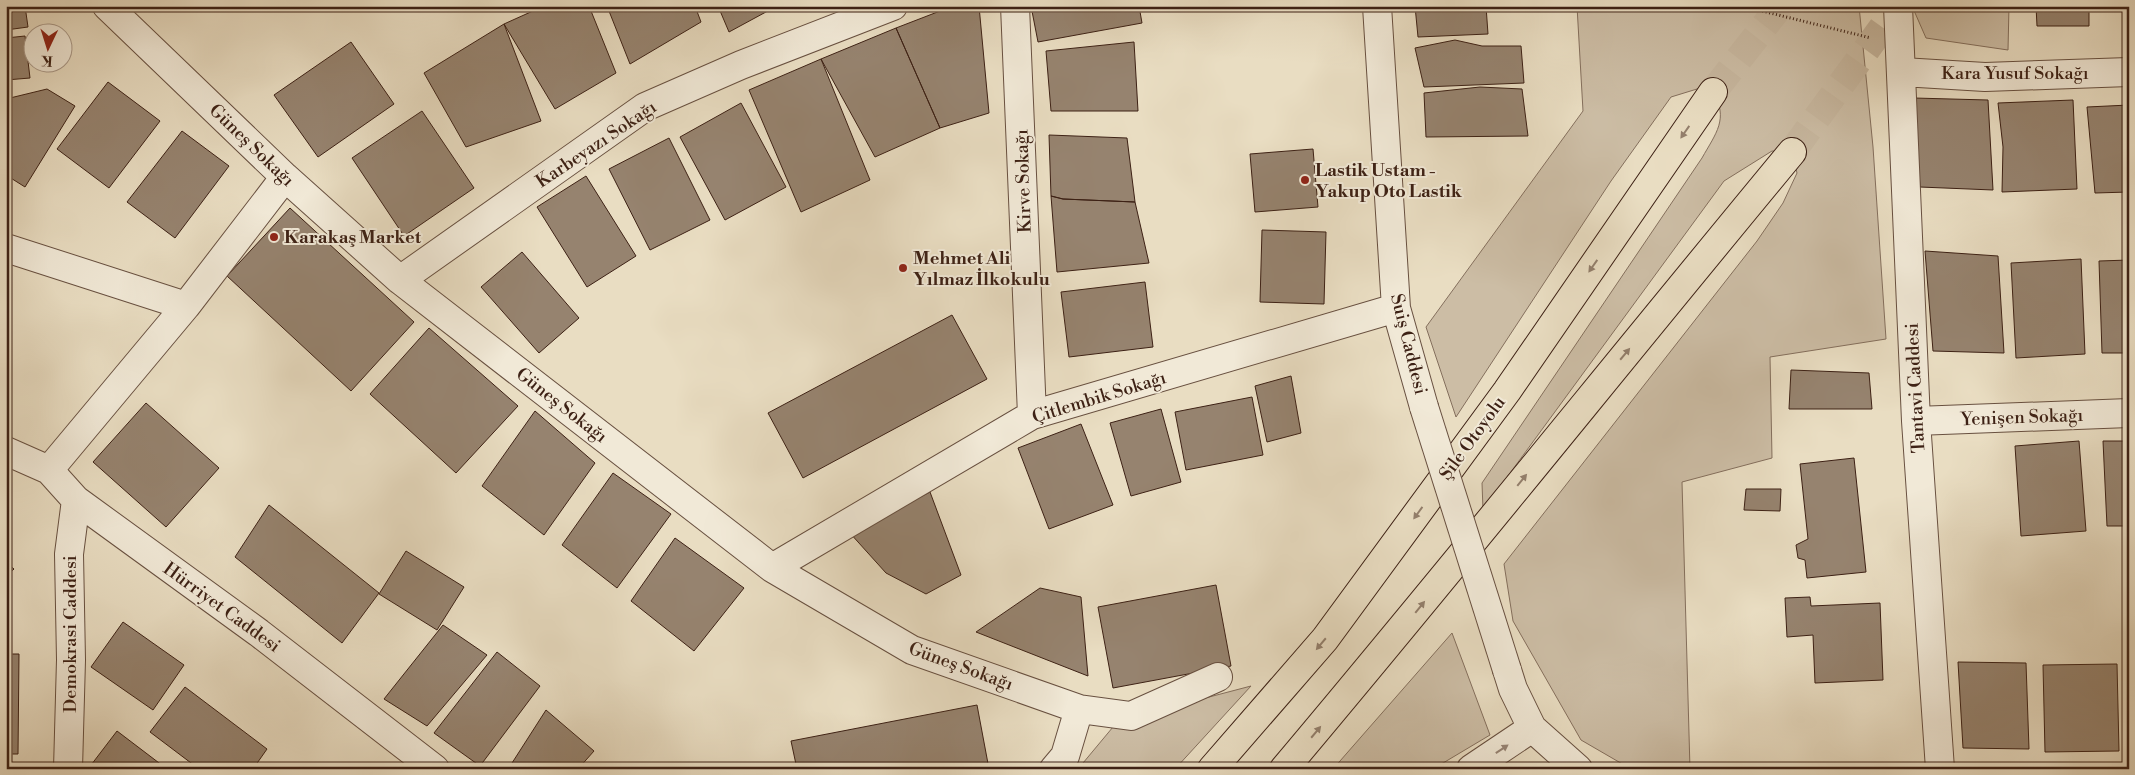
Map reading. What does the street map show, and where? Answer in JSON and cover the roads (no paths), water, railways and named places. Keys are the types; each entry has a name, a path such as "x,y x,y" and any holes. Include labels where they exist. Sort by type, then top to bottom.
{"highway":[{"name":"Şile Otoyolu","path":"1212,769 1326,639 1507,392 1713,92"},
{"path":"1284,769 1390,644 1792,152"}],"street":[{"name":"Güneş Sokağı","path":"107,6 284,177 400,280 772,568 912,650 1079,709 1131,716 1218,677"},
{"name":"Karbeyazı Sokağı","path":"400,280 645,107 741,65 893,6"},
{"name":"Kirve Sokağı","path":"1015,6 1032,415"},
{"name":"Suiş Caddesi","path":"1377,6 1396,308 1424,407 1513,689 1532,728"},
{"name":"Tantavi Caddesi","path":"1898,6 1916,421 1940,769"},
{"name":"Kara Yusuf Sokağı","path":"1902,72 1985,77 2129,72"},
{"path":"48,470 186,306 284,177"},
{"path":"6,248 186,306"},
{"name":"Çitlembik Sokağı","path":"772,568 1032,415 1396,308"},
{"name":"Yenişen Sokağı","path":"1916,421 2129,413"},
{"name":"Hürriyet Caddesi","path":"6,451 48,470 76,500 259,633 435,769"},
{"name":"Demokrasi Caddesi","path":"68,769 71,660 69,554 76,500"},
{"path":"1054,769 1065,756 1079,709"},
{"path":"1471,769 1532,728 1578,769"}],"tunnel":[{"path":"1713,92 1780,6"},
{"path":"1792,152 1898,6"}],"place":[{"name":"Lastik Ustam - Yakup Oto Lastik","path":"1305,180"},
{"name":"Karakaş Market","path":"274,237"},
{"name":"Mehmet Ali Yılmaz İlkokulu","path":"903,268"}]}
